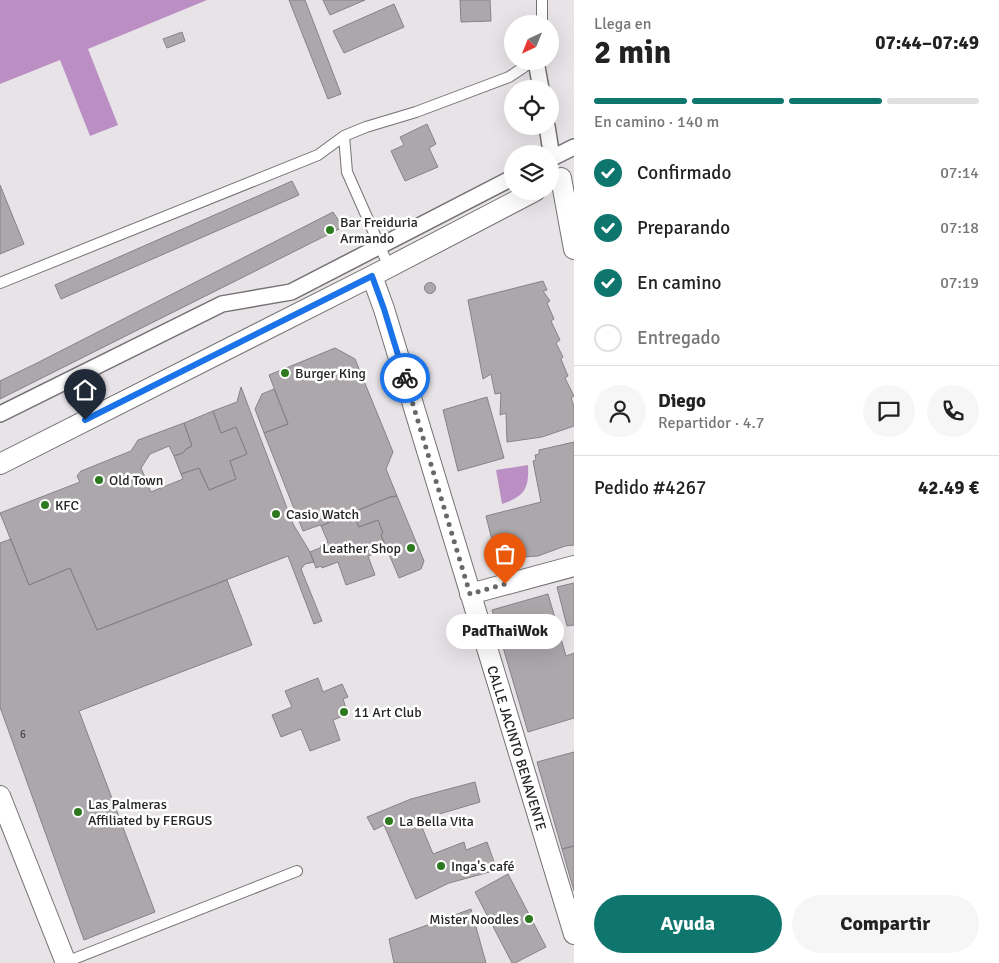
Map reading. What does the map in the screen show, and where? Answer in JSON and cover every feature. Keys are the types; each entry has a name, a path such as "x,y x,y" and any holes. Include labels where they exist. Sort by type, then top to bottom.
{"street":[{"path":"559,154 574,146"},
{"path":"562,178 574,249"},
{"path":"0,414 222,304 291,292 504,182"},
{"path":"0,464 518,200"},
{"name":"CALLE JACINTO BENAVENTE","path":"381,271 384,309 574,934"},
{"path":"470,594 574,566"},
{"path":"0,796 66,962"}],"lane":[{"path":"542,0 542,15"},
{"path":"0,283 318,155 344,136 381,122 416,112 509,77 521,70"},
{"path":"344,136 348,172 380,246 381,271"},
{"path":"66,962 297,871"}],"shaded area":[{"path":"0,0 207,0 88,49 118,125 90,136 60,60 0,84"},
{"path":"528,465 528,480 524,490 516,498 502,504 496,470"}],"building":[{"path":"289,0 305,0 341,94 328,99"},
{"path":"323,0 365,0 330,15"},
{"path":"460,0 490,0 491,21 461,22"},
{"path":"394,4 404,27 344,53 333,31"},
{"path":"182,32 185,41 167,48 163,39"},
{"path":"427,124 436,144 429,148 438,167 405,181 391,151 404,145 400,137"},
{"path":"292,181 299,195 61,299 55,285"},
{"path":"0,185 24,244 0,254"},
{"path":"333,212 343,227 0,399 0,381"},
{"path":"543,281 547,290 543,291 550,301 547,303 554,319 551,321 560,340 556,343 563,357 561,359 568,376 565,378 574,396 571,398 574,406 574,426 542,437 507,442 506,413 500,415 501,393 495,394 491,374 483,379 468,300"},
{"path":"430,282 436,288 430,294 424,288"},
{"path":"335,348 355,359 393,452 386,469 397,496 390,497 321,526 303,531 264,433 288,424 269,375"},
{"path":"241,387 293,524 314,562 305,564 301,569 322,621 314,624 288,556 97,630 70,568 29,585 0,513 80,482 77,476 81,471 131,451 138,440 184,423 192,446 183,453 174,456 169,446 150,454 141,468 151,492 183,479 181,474 199,468 209,490 236,479 230,461 247,454 236,427 221,433 213,411 237,402"},
{"path":"274,389 288,424 264,433 255,409 262,394"},
{"path":"487,397 504,458 458,471 443,410"},
{"path":"213,411 221,433 236,427 247,454 230,461 236,479 209,490 199,468 181,474 174,456 183,453 192,446 184,423"},
{"path":"574,442 574,545 565,546 538,556 509,557 497,560 486,516 541,502 533,461 536,460 535,455 539,454 539,450"},
{"path":"397,496 424,561 421,569 399,578 381,535 383,533 378,520 359,527 353,512"},
{"path":"353,512 359,527 378,520 386,549 368,556 375,575 346,585 338,562 322,568 321,566 316,568 310,552 328,542 321,526"},
{"name":"Las Palmeras Affiliated by FERGUS","path":"11,539 29,585 70,568 97,630 227,580 252,645 79,711 155,912 84,940 0,707 0,543"},
{"path":"574,583 574,625 567,626 557,587"},
{"path":"548,594 566,656 574,653 574,718 528,732 492,610"},
{"path":"318,678 323,692 342,684 348,697 343,699 348,714 333,720 340,740 310,751 301,729 281,737 272,715 292,707 285,691"},
{"path":"574,752 574,846 562,849 537,762"},
{"path":"475,782 480,802 419,820 433,854 464,842 466,850 487,842 497,870 449,883 416,899 384,825 374,830 367,817 411,799"},
{"path":"574,846 574,891 562,849"},
{"path":"508,874 546,947 515,963 512,963 475,892"},
{"path":"471,909 486,963 394,963 389,939"}],"way so far":[{"path":"405,378 470,594 505,584"}],"place":[{"name":"Bar Freiduria Armando","path":"330,230"},
{"name":"Burger King","path":"285,373"},
{"name":"Old Town","path":"99,480"},
{"name":"KFC","path":"45,505"},
{"name":"Casio Watch","path":"276,514"},
{"name":"Leather Shop","path":"411,548"},
{"name":"PadThaiWok","path":"505,584"},
{"name":"11 Art Club","path":"344,712"},
{"name":"Las Palmeras Affiliated by FERGUS","path":"78,812"},
{"name":"La Bella Vita","path":"389,821"},
{"name":"Inga's café","path":"441,866"},
{"name":"Mister Noodles","path":"529,919"}],"route":[{"path":"85,420 372,276 405,378"}]}
